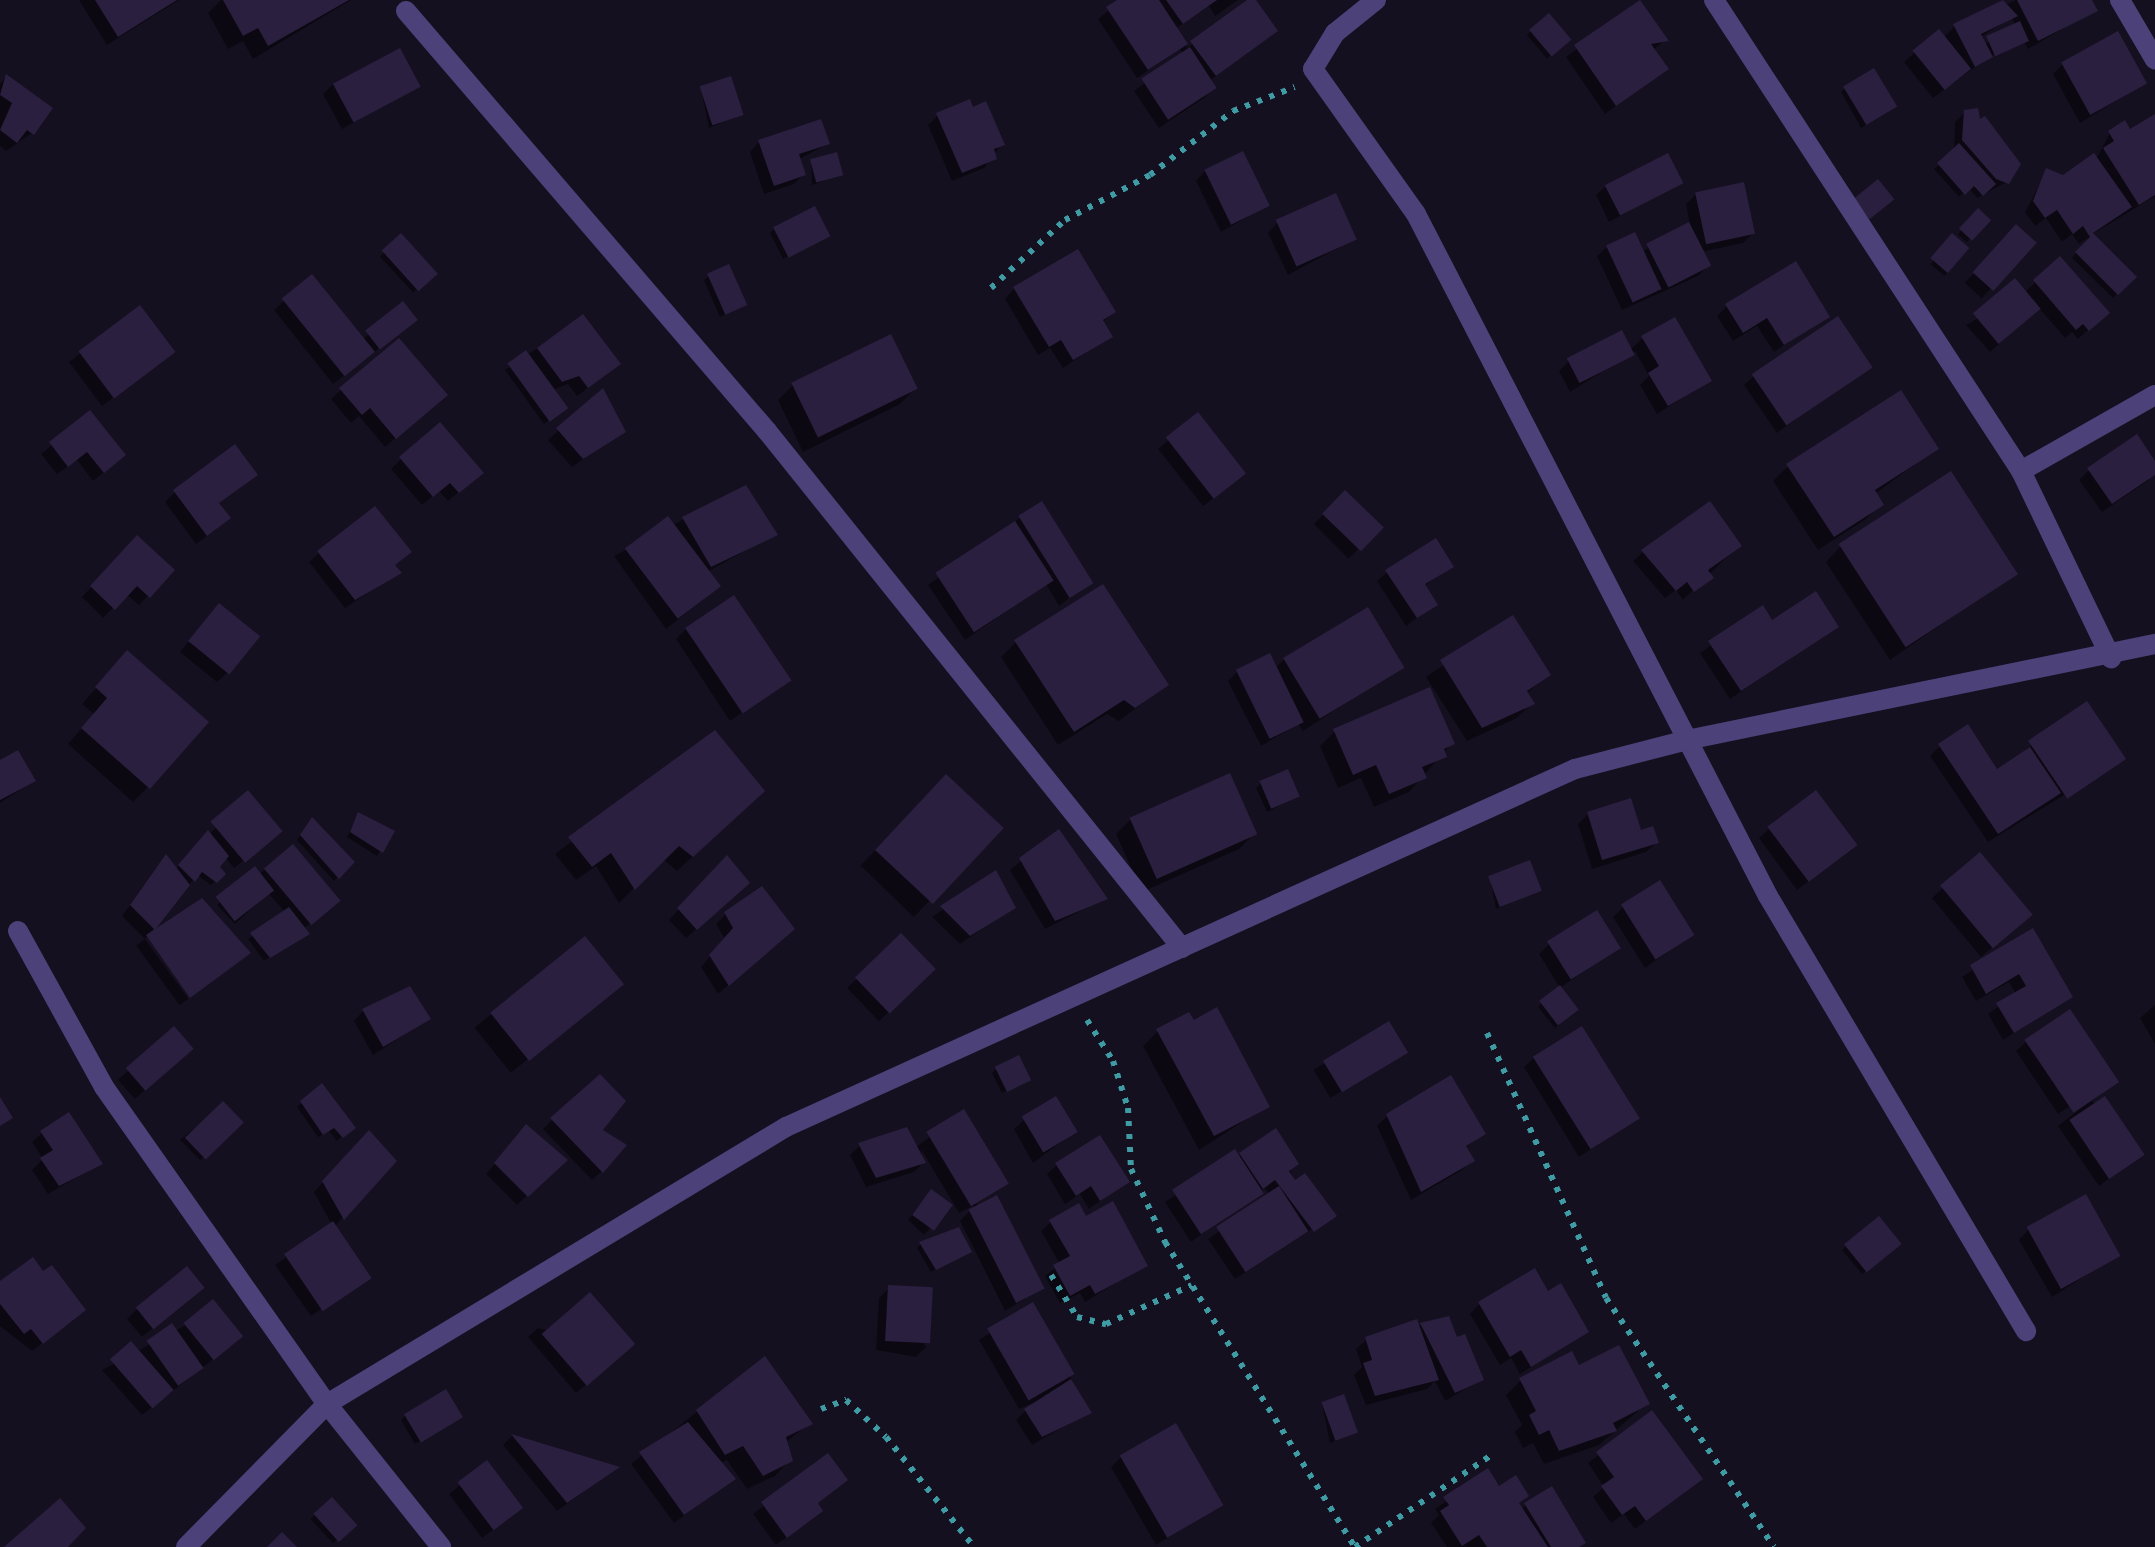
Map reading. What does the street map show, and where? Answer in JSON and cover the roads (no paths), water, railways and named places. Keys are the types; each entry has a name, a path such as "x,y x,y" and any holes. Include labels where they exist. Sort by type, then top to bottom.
{"street":[{"path":"1376,0 1334,33 1313,69 1416,214 1768,896 2026,1331"},
{"path":"1714,0 2021,470 2110,658"},
{"path":"2120,0 2155,60"},
{"path":"406,12 768,431 1182,948"},
{"path":"2021,470 2155,395"},
{"path":"186,1547 327,1404 786,1128 1575,769 1687,740 2110,658 2155,644"},
{"path":"18,930 104,1087 327,1404 440,1547"}]}
